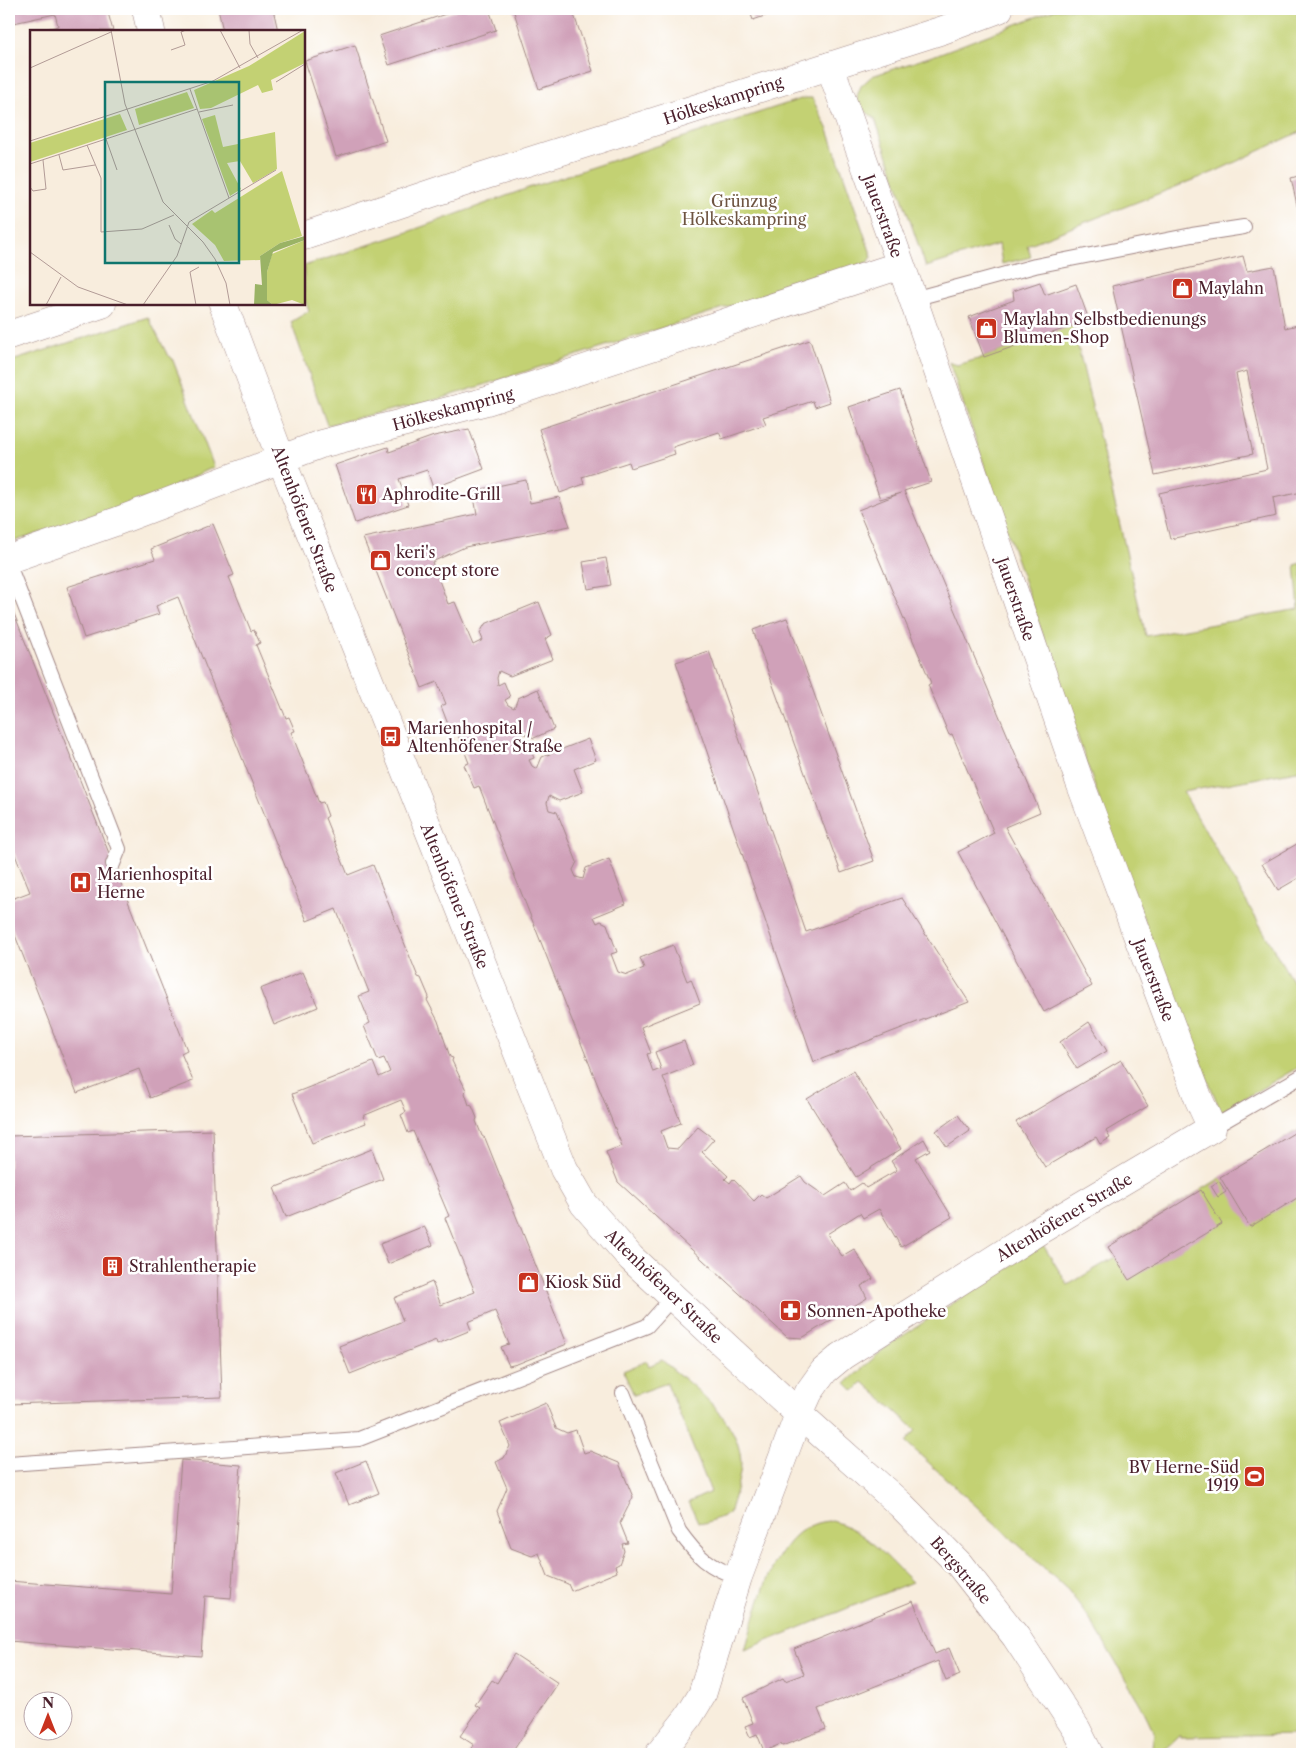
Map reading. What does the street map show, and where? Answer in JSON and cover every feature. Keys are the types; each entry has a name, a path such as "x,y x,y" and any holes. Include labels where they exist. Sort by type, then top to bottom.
{"street":[{"path":"146,9 151,30"},
{"name":"Hölkeskampring","path":"305,236 483,176 944,30 999,9"},
{"name":"Jauerstraße","path":"830,66 913,299 1078,780 1199,1100 1212,1128"},
{"name":"Hölkeskampring","path":"9,559 115,522 321,444 487,401 901,265"},
{"path":"9,335 99,305"},
{"name":"Altenhöfener Straße","path":"223,305 281,458 564,1169 584,1204 630,1258 799,1414"},
{"name":"Altenhöfener Straße","path":"659,1754 688,1718 702,1694 738,1577 799,1414 809,1392 824,1371 842,1356 1040,1230 1212,1128"},
{"name":"Bergstraße","path":"799,1414 901,1505 959,1564 1016,1637 1077,1730 1089,1754"}],"lane":[{"path":"913,299 1035,266 1192,235 1244,227"},
{"path":"9,565 119,849 113,864"},
{"name":"Altenhöfener Straße","path":"1212,1128 1302,1076"},
{"path":"9,1464 359,1439 647,1326 673,1297"},
{"path":"624,1393 679,1531 693,1551 716,1570 738,1577"}],"green space":[{"path":"1056,9 1302,9 1302,131 1214,172 1027,245 1031,257 1002,264 999,244 926,267 875,119 858,105 857,96 861,86 872,76 938,54"},
{"name":"Grünzug Hölkeskampring","path":"804,98 812,98 828,130 872,257 868,262 443,398 327,425 291,322 309,311 305,300 305,266 405,233 531,187"},
{"path":"148,317 167,354 172,358 214,467 151,497 9,543 9,362"},
{"path":"1073,325 1146,636 1299,609 1295,565 1302,563 1302,770 1183,792 1302,998 1302,1065 1221,1112 1166,977 1109,828 949,362 957,365 978,359"},
{"path":"1302,1128 1302,1735 1181,1737 1181,1735 1167,1748 1156,1751 1152,1746 1154,1732 1143,1709 1090,1619 1068,1590 906,1442 916,1430 863,1382 854,1391 846,1383 887,1346 1043,1245 1068,1285 1115,1257 1108,1247"},
{"path":"662,1360 712,1404 732,1431 738,1446 741,1468 729,1514 705,1523 698,1522 689,1502 711,1492 667,1383 634,1395 623,1371 647,1361 649,1366"},
{"path":"832,1521 844,1525 866,1538 912,1582 745,1650 763,1590 783,1550 796,1535 812,1525"}],"building":[{"path":"9,9 107,9 113,30 42,30 58,26 55,14 9,24"},
{"path":"218,9 273,9 278,30 223,30"},
{"path":"461,9 489,9 496,30 389,65 379,36"},
{"path":"513,9 572,9 593,71 539,89"},
{"path":"749,9 785,9 753,20"},
{"path":"355,45 386,141 336,157 305,61"},
{"path":"1302,175 1302,223 1301,223 1291,178"},
{"path":"1243,256 1247,271 1274,266 1285,328 1302,324 1302,492 1273,498 1276,516 1170,539 1159,493 1267,469 1247,371 1236,374 1253,454 1155,475 1112,286"},
{"path":"1040,282 1045,295 1076,284 1089,320 984,357 969,317 1014,300 1013,291"},
{"path":"810,340 830,402 815,407 813,401 763,417 766,424 722,439 719,432 673,447 675,454 631,468 629,462 582,477 584,484 560,493 539,429"},
{"path":"900,390 931,482 904,491 1040,812 1005,827 1092,986 1044,1012 958,852 994,833 952,734 949,735 928,685 931,683 858,510 901,493 880,499 849,407"},
{"path":"469,429 484,469 433,488 427,470 399,479 408,505 355,523 335,465 388,447 389,452 434,436"},
{"path":"526,480 530,503 559,497 570,526 465,547 432,562 448,604 455,602 473,645 483,640 480,633 485,624 539,602 552,635 545,639 553,659 510,676 499,671 498,685 504,682 510,697 505,700 508,705 514,708 518,698 538,689 554,729 534,738 524,733 520,739 523,745 528,743 534,758 529,760 532,766 537,769 542,757 588,739 596,760 574,769 583,792 559,801 549,796 547,803 549,810 557,812 577,862 573,870 576,877 583,879 586,868 609,859 626,904 594,917 597,923 601,921 607,924 617,952 611,954 618,972 627,975 644,968 640,958 673,945 687,981 691,979 700,1003 641,1027 651,1053 647,1054 653,1072 661,1069 655,1052 684,1041 693,1065 663,1077 681,1123 661,1131 667,1148 678,1149 698,1127 714,1139 702,1152 728,1176 725,1179 730,1183 733,1179 754,1201 761,1194 766,1198 801,1176 805,1182 825,1196 845,1183 850,1191 862,1183 866,1188 897,1170 891,1161 924,1139 930,1150 916,1158 952,1217 901,1247 879,1209 863,1218 860,1213 827,1234 842,1256 854,1249 873,1279 861,1286 867,1298 802,1338 787,1337 618,1182 606,1152 622,1146 479,786 474,788 464,765 469,763 454,725 449,727 441,706 446,704 437,682 422,688 363,538 477,514 473,491"},
{"path":"213,524 234,575 229,577 251,631 254,630 260,643 256,645 286,718 289,717 295,731 291,732 319,803 323,802 328,816 325,818 348,875 373,865 418,977 421,978 429,997 427,1000 438,1021 450,1057 453,1058 452,1061 466,1090 465,1093 469,1105 472,1106 477,1118 476,1121 482,1136 485,1138 567,1344 517,1364 509,1366 501,1347 509,1344 495,1311 468,1322 471,1330 437,1344 436,1340 350,1374 339,1346 403,1321 394,1298 432,1282 441,1305 475,1292 445,1218 449,1216 413,1131 408,1133 401,1115 406,1112 401,1100 363,1116 366,1123 312,1143 292,1094 373,1062 379,1077 390,1072 384,1058 378,1060 364,1026 370,1023 359,996 369,992 336,909 307,921 178,597 156,606 159,614 84,638 67,587 155,559 151,549"},
{"path":"606,558 611,585 588,589 583,562"},
{"path":"9,601 187,1050 181,1053 193,1081 150,1098 139,1069 77,1093 9,920 9,900 30,892 9,840"},
{"path":"787,618 874,861 841,873 753,630"},
{"path":"709,651 806,932 902,898 969,1002 814,1062 676,662"},
{"path":"1302,841 1302,876 1278,890 1262,864"},
{"path":"303,972 318,1007 274,1025 260,989"},
{"path":"1089,1022 1107,1051 1077,1069 1060,1042"},
{"path":"1121,1060 1148,1106 1106,1131 1110,1138 1100,1144 1096,1137 1045,1167 1016,1122"},
{"path":"853,1071 901,1149 856,1177 807,1099"},
{"path":"958,1115 970,1131 947,1147 936,1131"},
{"name":"Strahlentherapie","path":"213,1130 222,1397 9,1404 9,1136"},
{"path":"1299,1130 1302,1135 1302,1195 1250,1227 1220,1177"},
{"path":"372,1149 383,1179 286,1217 274,1188"},
{"path":"1219,1181 1226,1192 1218,1197 1211,1186"},
{"path":"1201,1190 1222,1224 1129,1280 1108,1247"},
{"path":"424,1226 433,1245 388,1264 380,1244"},
{"path":"546,1403 556,1428 567,1433 576,1430 584,1453 590,1451 619,1463 633,1497 620,1523 628,1543 622,1544 624,1551 619,1564 615,1566 617,1572 571,1591 568,1584 548,1576 539,1553 532,1556 511,1548 497,1511 507,1488 496,1462 504,1458 510,1446 500,1423"},
{"path":"181,1460 241,1465 231,1598 205,1596 201,1656 9,1641 9,1581 171,1594"},
{"path":"366,1461 379,1493 349,1505 336,1473"},
{"path":"913,1601 935,1654 949,1648 960,1675 946,1681 938,1661 818,1709 826,1729 764,1751 757,1734 750,1737 745,1726 753,1723 743,1698 783,1678 785,1681 804,1674 794,1649"},
{"path":"514,1654 558,1683 511,1754 468,1754 474,1745 460,1736 480,1708 475,1705 492,1680 497,1683"}],"place":[{"name":"Maylahn","path":"1182,288"},
{"name":"Maylahn Selbstbedienungs Blumen-Shop","path":"987,328"},
{"name":"Aphrodite-Grill","path":"366,494"},
{"name":"keri's concept store","path":"380,561"},
{"name":"Marienhospital / Altenhöfener Straße","path":"391,737"},
{"name":"Marienhospital Herne","path":"81,883"},
{"name":"Strahlentherapie","path":"113,1266"},
{"name":"Kiosk Süd","path":"529,1282"},
{"name":"Sonnen-Apotheke","path":"791,1311"},
{"name":"BV Herne-Süd 1919","path":"1255,1476"}]}
